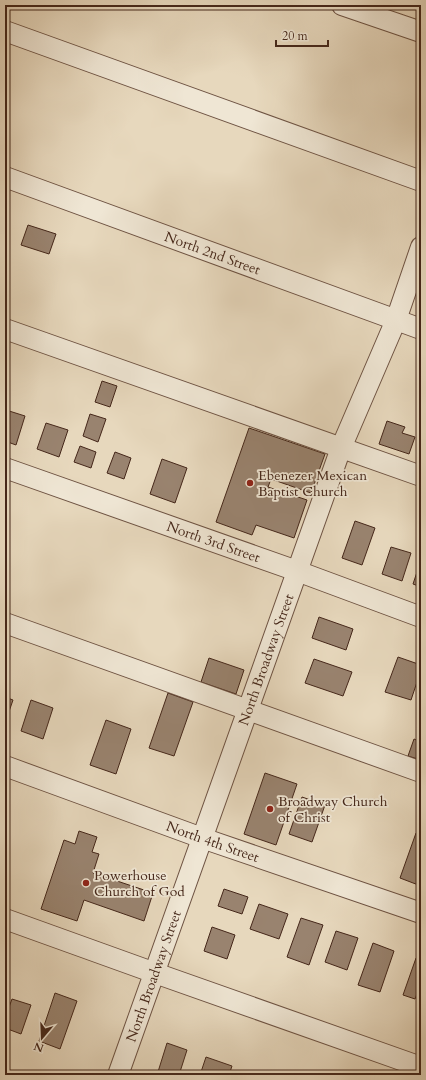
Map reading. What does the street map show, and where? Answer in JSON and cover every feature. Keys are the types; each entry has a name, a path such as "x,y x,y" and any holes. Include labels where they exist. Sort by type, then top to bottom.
{"street":[{"path":"342,5 421,32"},
{"path":"5,31 421,181"},
{"name":"North 2nd Street","path":"5,177 421,329"},
{"name":"North Broadway Street","path":"118,1075 341,448 396,320 421,247"},
{"path":"5,329 421,476"},
{"name":"North 3rd Street","path":"5,468 297,571 421,617"},
{"path":"5,623 421,772"},
{"name":"North 4th Street","path":"5,766 202,838 421,913"},
{"path":"5,919 421,1067"}],"building":[{"path":"28,225 56,234 49,254 21,245"},
{"path":"102,381 117,386 110,407 95,402"},
{"path":"6,410 25,416 16,445 5,441"},
{"path":"90,414 106,419 98,442 83,436"},
{"path":"387,421 405,427 402,433 415,437 409,454 379,444"},
{"path":"46,423 68,430 59,457 37,449"},
{"name":"Ebenezer Mexican Baptist Church","path":"249,428 325,454 311,493 271,479 268,487 307,500 294,538 256,525 252,535 216,522"},
{"path":"80,446 96,452 91,468 74,462"},
{"path":"115,452 131,458 124,479 107,473"},
{"path":"162,459 187,468 175,503 150,494"},
{"path":"355,521 375,528 362,565 342,558"},
{"path":"391,547 411,553 402,581 382,574"},
{"path":"421,560 421,587 413,584"},
{"path":"319,617 353,629 346,650 312,638"},
{"path":"398,657 421,665 421,670 411,700 385,692"},
{"path":"209,658 244,670 236,694 201,682"},
{"path":"314,659 352,672 343,696 305,683"},
{"path":"168,693 193,702 174,756 149,748"},
{"path":"5,697 13,700 5,723"},
{"path":"31,700 53,708 43,739 21,731"},
{"path":"106,720 131,729 116,774 90,765"},
{"path":"414,739 421,742 421,760 408,756"},
{"name":"Broadway Church of Christ","path":"265,773 297,784 276,845 244,834"},
{"path":"302,797 325,805 312,842 289,834"},
{"name":"Powerhouse Church of God","path":"79,831 97,837 92,852 99,854 93,873 153,893 144,921 84,900 77,921 41,909 64,840 75,844"},
{"path":"416,833 421,835 421,886 400,878"},
{"path":"224,889 248,897 242,914 218,906"},
{"path":"259,904 288,914 279,939 250,929"},
{"path":"301,918 323,925 309,965 287,957"},
{"path":"212,927 235,935 227,959 204,951"},
{"path":"336,931 358,938 347,970 325,962"},
{"path":"373,943 394,951 380,992 358,985"},
{"path":"416,958 421,959 421,992 418,991 415,999 403,995"},
{"path":"55,993 77,1001 60,1049 39,1041"},
{"path":"12,999 31,1005 21,1034 5,1028 5,1018"},
{"path":"167,1043 187,1050 179,1075 157,1075"},
{"path":"206,1057 232,1066 229,1075 200,1075"}],"place":[{"name":"Ebenezer Mexican Baptist Church","path":"250,483"},
{"name":"Broadway Church of Christ","path":"270,809"},
{"name":"Powerhouse Church of God","path":"86,883"}]}
